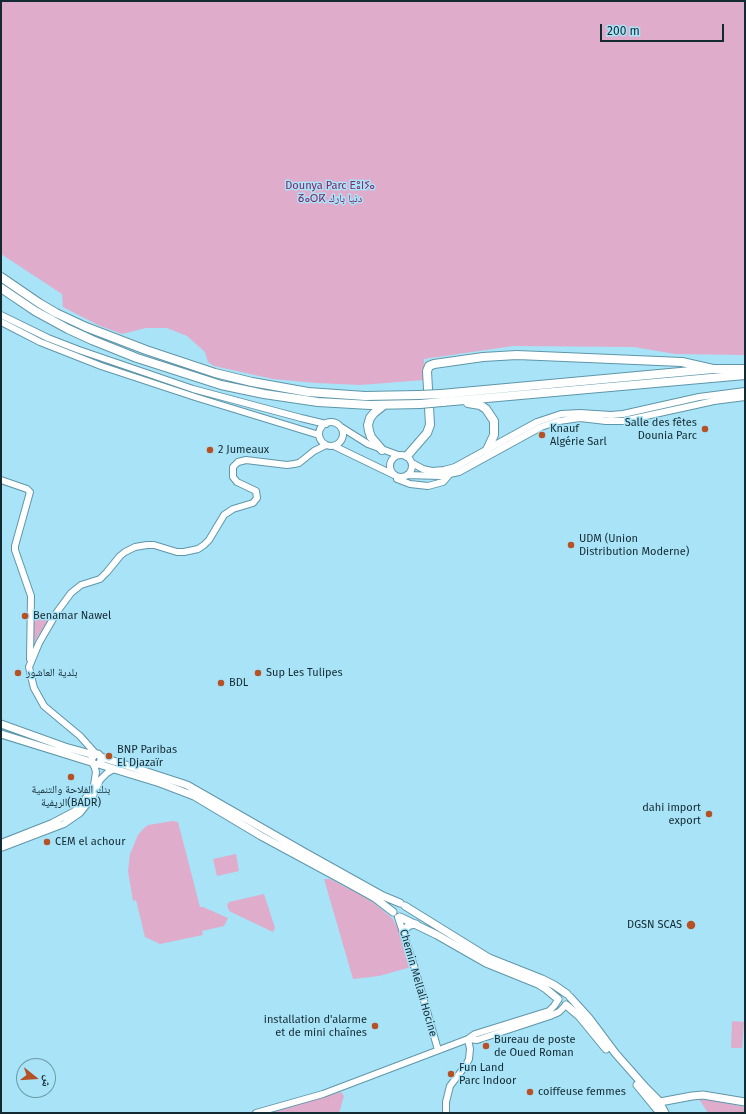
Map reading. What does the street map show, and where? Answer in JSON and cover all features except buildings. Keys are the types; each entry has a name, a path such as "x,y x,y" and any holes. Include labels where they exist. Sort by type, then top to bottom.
{"highway":[{"path":"1,277 39,303 86,328 215,373 270,386 308,392 442,402 745,375"},
{"path":"1,288 35,311 68,329 131,356 200,379 243,390 318,402 384,405 419,400 442,394 745,367"},
{"path":"407,456 427,433 430,425 427,371 429,366 434,364 487,356 517,355 682,362 713,369"},
{"path":"458,401 480,405 486,409 492,418 495,424 494,435 487,450"},
{"path":"382,450 371,437 368,424 372,416 384,405"}],"main road":[{"path":"1,315 48,338 79,350 193,389 301,418 326,424 334,423 362,441 382,450 407,456 412,464 426,470 444,470 460,465 537,422 561,414 623,414 699,397 745,392"},
{"path":"1,322 40,342 101,366 320,437 326,445"},
{"path":"396,477 407,475 435,477 464,469 541,427 560,421 580,418 623,421 714,401 745,397"},
{"path":"314,451 320,437 322,427 326,424"},
{"path":"334,446 339,444 343,437 341,427"},
{"path":"30,667 39,643 57,612 71,593 80,585 100,579 116,560 125,552 135,547 148,545 160,546 176,552 190,552 198,549 208,540 224,515 233,509 253,503 257,498 256,491 237,482 233,477 233,467 238,462 246,460 287,465 294,464 299,463 314,451 326,445 334,446 410,484 428,486 442,482 449,474"},
{"path":"396,477 391,470 390,465 393,458 398,455"},
{"path":"407,475 411,471 412,464"},
{"path":"1,480 27,489 30,492 15,550 31,596 30,667 34,688 44,706 80,736 96,759 94,785 74,812 52,823 1,843"},
{"path":"1,724 65,746 96,759 114,769 172,787 194,796 261,836 348,882 375,898 397,915 437,934 486,964 538,984 558,1000 560,1005 566,1006 579,1016 660,1113"},
{"path":"1,734 187,785 383,896 403,905 489,958 548,982 568,995 589,1018 616,1054 660,1102 665,1113"},
{"path":"1,848 57,827 80,813 92,798 100,780 114,769"},
{"path":"397,915 405,914 406,910 403,905"},
{"path":"397,915 394,906 403,905"},
{"name":"Chemin Mellali Hocine","path":"397,915 403,930 438,1050"},
{"path":"403,930 410,925 416,924"},
{"path":"549,1013 562,994 568,995"},
{"path":"256,1113 323,1094 468,1039 477,1040 549,1013 559,1012 570,1001 568,995"},
{"path":"446,1113 446,1102 450,1086 469,1059 470,1049 468,1039"},
{"path":"660,1102 687,1096 703,1095 745,1102"}],"green space":[{"name":"Dounya Parc ⴹⵓⵏⵢⴰ ⵒⴰⵔⴽ دنيا بارك","path":"1,1 745,1 745,355 675,354 634,347 513,346 424,359 424,380 360,385 316,383 273,379 214,366 208,362 205,352 187,336 167,328 146,328 122,334 98,325 63,307 62,294 1,254"},
{"path":"37,611 52,615 33,644 34,612"},
{"path":"173,821 178,822 200,907 228,918 224,926 202,931 203,935 160,944 145,937 136,900 133,901 128,871 130,854 138,835 143,829 148,825"},
{"path":"236,854 239,871 217,876 213,859"},
{"path":"324,879 330,879 363,896 393,919 400,933 411,967 379,976 353,979"},
{"path":"264,894 275,928 273,932 229,911 227,905 229,902"},
{"path":"732,1021 744,1022 742,1048 731,1048"},
{"path":"341,1092 344,1096 339,1113 270,1113"},
{"path":"699,1099 745,1107 745,1113 708,1113"}],"place":[{"name":"Salle des fêtes Dounia Parc","path":"705,429"},
{"name":"Knauf Algérie Sarl","path":"542,435"},
{"name":"2 Jumeaux","path":"210,450"},
{"name":"UDM (Union Distribution Moderne)","path":"571,545"},
{"name":"Benamar Nawel","path":"25,616"},
{"name":"بلدية العاشور","path":"18,673"},
{"name":"Sup Les Tulipes","path":"258,673"},
{"name":"BDL","path":"221,683"},
{"name":"BNP Paribas El Djazaïr","path":"109,756"},
{"name":"بنك الفلاحة والتنمية الريفية(BADR)","path":"71,777"},
{"name":"dahi import export","path":"709,814"},
{"name":"CEM el achour","path":"47,842"},
{"name":"DGSN SCAS","path":"691,925"},
{"name":"installation d'alarme et de mini chaînes","path":"375,1026"},
{"name":"Bureau de poste de Oued Roman","path":"486,1046"},
{"name":"Fun Land Parc Indoor","path":"451,1074"},
{"name":"coiffeuse femmes","path":"530,1092"}]}
